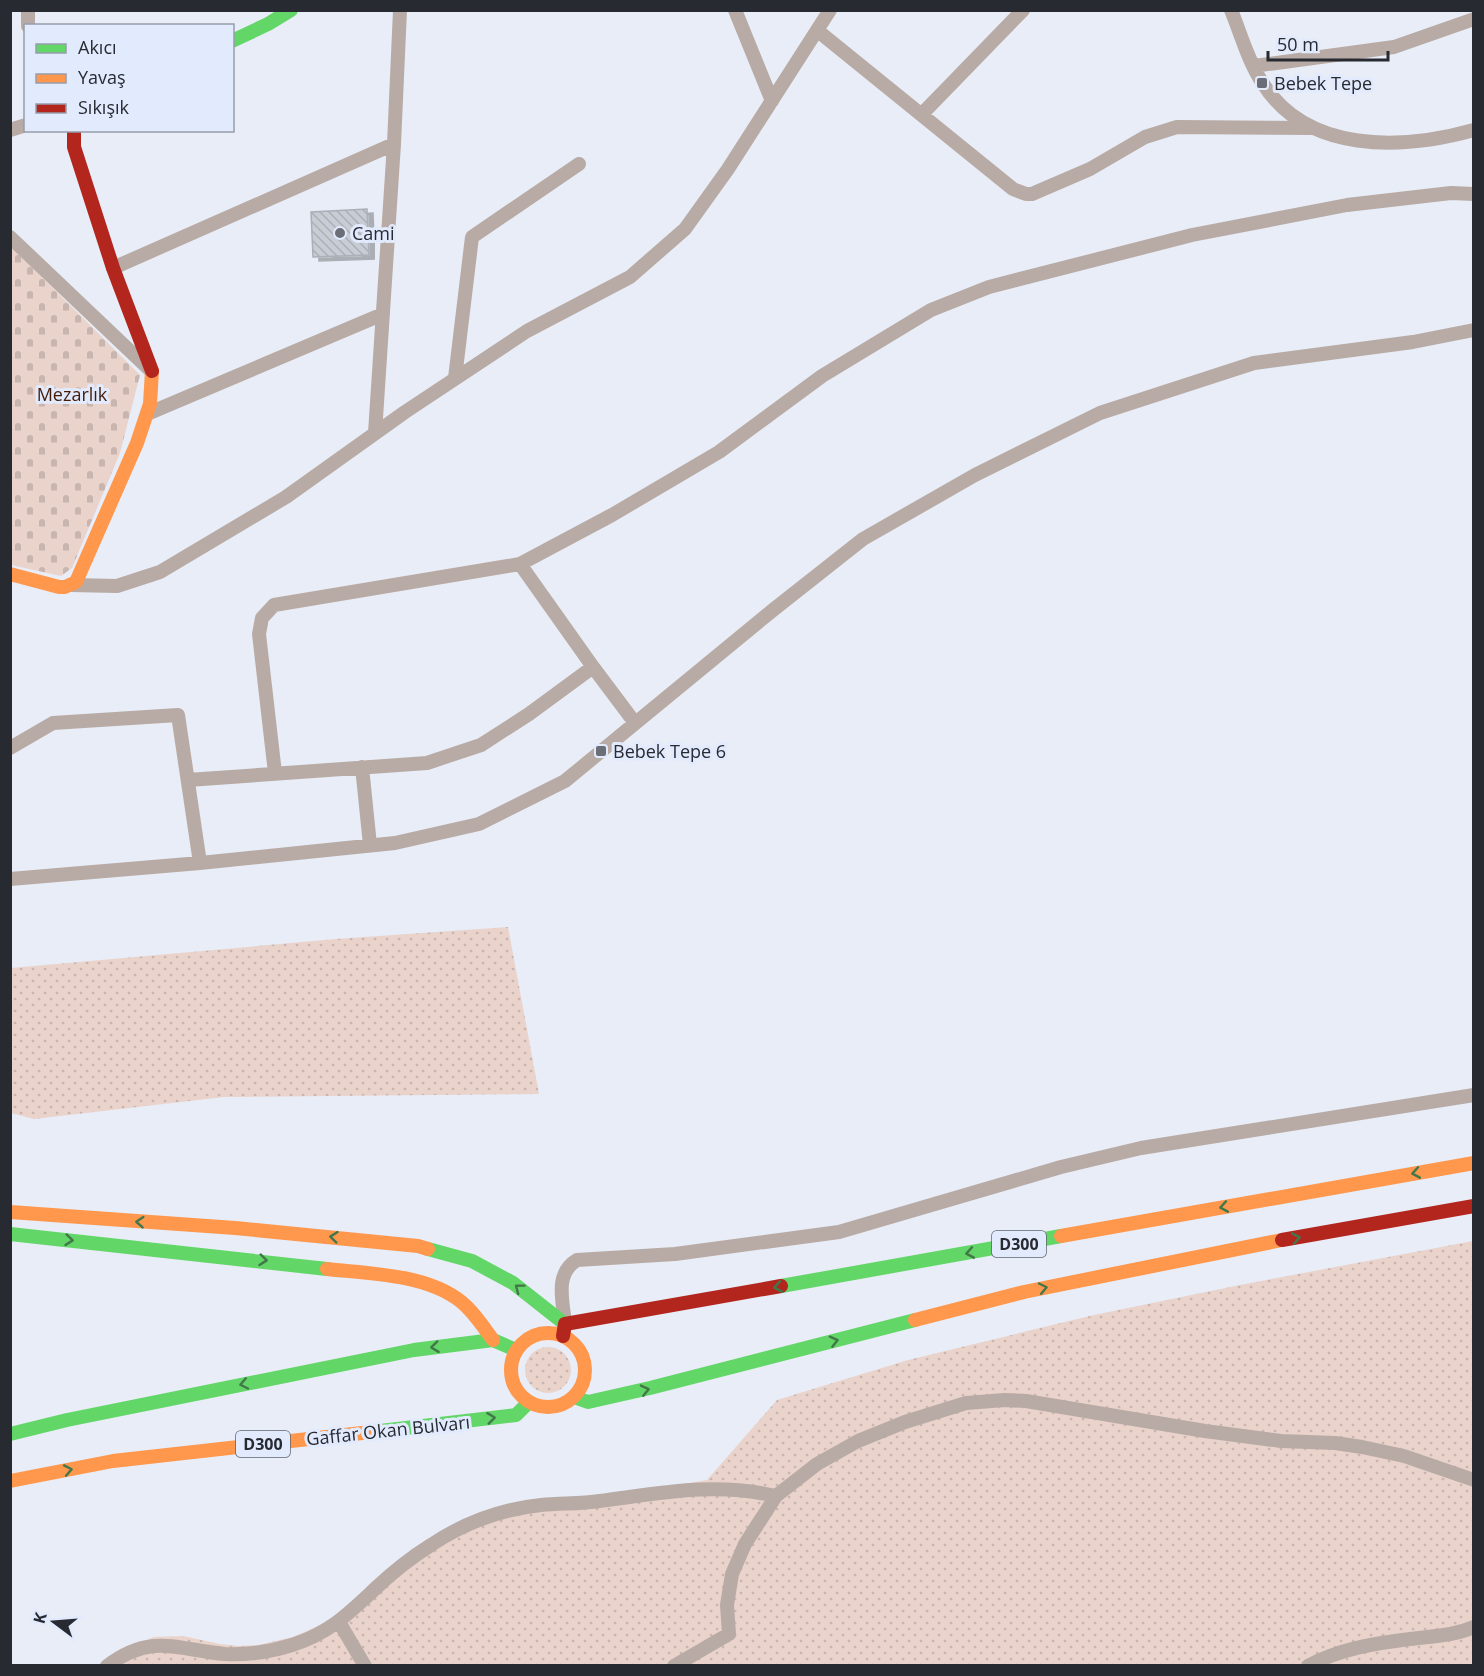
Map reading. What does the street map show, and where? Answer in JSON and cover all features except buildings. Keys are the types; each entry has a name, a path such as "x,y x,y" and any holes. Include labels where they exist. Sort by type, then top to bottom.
{"main road":[{"path":"234,40 291,10"},
{"path":"10,574 59,587 71,585 80,577 137,443 150,404 152,371 113,268 74,147 74,132"},
{"name":"D300","path":"564,1330 1473,1163"},
{"path":"574,1397 588,1402 650,1388 1024,1292 1217,1252 1473,1206"},
{"path":"10,1212 246,1229 418,1246 472,1261 513,1283 564,1330 585,1361 584,1381 574,1397 566,1403 547,1408 528,1402 515,1388 511,1369 516,1350 522,1343 539,1334 564,1330"},
{"path":"10,1234 260,1260 410,1279 447,1292 467,1307 493,1340 516,1350"},
{"path":"10,1434 402,1352 493,1340"},
{"name":"Gaffar Okan Bulvarı","path":"10,1481 113,1461 516,1415 528,1402"}],"street":[{"path":"375,433 394,144 400,10"},
{"path":"735,10 772,101"},
{"path":"71,585 117,586 160,572 286,497 375,433 527,331 630,277 686,229 830,10"},
{"path":"922,114 1023,10"},
{"path":"1231,10 1262,83 1287,111 1313,128 1342,139 1393,143 1447,138 1473,130"},
{"path":"1254,66 1394,47 1473,19"},
{"path":"818,31 1013,189 1026,194 1032,194 1090,169 1145,137 1177,127 1313,128"},
{"path":"113,268 394,144"},
{"path":"455,378 472,237 579,164"},
{"path":"275,773 260,634 260,626 267,610 274,605 520,564 612,515 719,452 822,376 931,310 989,287 1192,235 1336,207 1451,193 1473,194"},
{"path":"10,237 152,371"},
{"path":"147,414 383,314"},
{"path":"10,879 395,843 479,824 565,781 863,539 975,475 1100,413 1254,363 1413,342 1473,330"},
{"path":"520,564 635,723"},
{"path":"188,780 428,763 481,745 529,714 593,667"},
{"path":"10,748 53,723 178,715 200,863"},
{"path":"362,767 370,845"},
{"path":"564,1330 562,1277 570,1264 577,1260 675,1254 839,1232 1061,1167 1141,1148 1473,1095"},
{"path":"674,1665 729,1634 727,1605 732,1574 745,1544 776,1496 817,1464 879,1432 949,1407 984,1401 1026,1401 1149,1423 1248,1437 1335,1443 1404,1456 1473,1480"},
{"path":"107,1665 126,1654 148,1647 176,1646 219,1659 278,1649 310,1638 339,1622 393,1572 434,1543 472,1523 507,1511 542,1505 578,1504 700,1488 734,1488 776,1496"},
{"path":"339,1622 365,1665"},
{"path":"1308,1665 1328,1656 1369,1645 1443,1636 1473,1627"}],"green space":[{"name":"Mezarlık","path":"10,249 14,249 140,375 120,453 72,568 61,576 11,565"},
{"path":"508,927 539,1094 224,1097 34,1119 11,1113 11,968 336,939"},
{"path":"1473,1241 1473,1665 99,1666 127,1648 154,1637 183,1636 239,1646 258,1645 293,1637 325,1623 440,1532 475,1514 513,1503 626,1494 707,1480 777,1400 908,1360 1094,1315"},
{"path":"548,1347 564,1354 571,1370 564,1386 548,1393 532,1386 525,1370 532,1354"}],"traffic: fast":[{"path":"234,40 291,10"},
{"path":"10,1234 327,1269"},
{"path":"781,1286 1061,1236"},
{"path":"428,1249 472,1261 513,1283 565,1324"},
{"path":"574,1397 588,1402 915,1320"},
{"path":"10,1434 67,1420 414,1350 493,1340 516,1350"},
{"path":"380,1431 516,1415 529,1402"}],"traffic: slow":[{"path":"10,574 59,587 76,582 137,443 150,404 152,371"},
{"path":"1061,1236 1474,1163"},
{"path":"10,1212 235,1228 418,1246 428,1249"},
{"path":"915,1320 1024,1292 1282,1240"},
{"path":"327,1269 401,1278 437,1288 453,1296 467,1307 493,1340"},
{"path":"541,1333 555,1333 569,1339 579,1349 585,1363 585,1370 585,1377 579,1391 569,1401 555,1407 541,1407 527,1401 517,1391 511,1377 511,1363 517,1349 527,1339 541,1333"},
{"path":"10,1481 113,1461 380,1431"}],"traffic: jam":[{"path":"74,132 74,147 113,268 152,371"},
{"path":"1282,1240 1474,1206"},
{"path":"563,1336 565,1324 781,1286"}],"place":[{"name":"Bebek Tepe","path":"1262,83"},
{"name":"Cami","path":"340,233"},
{"name":"Bebek Tepe 6","path":"601,751"}]}
